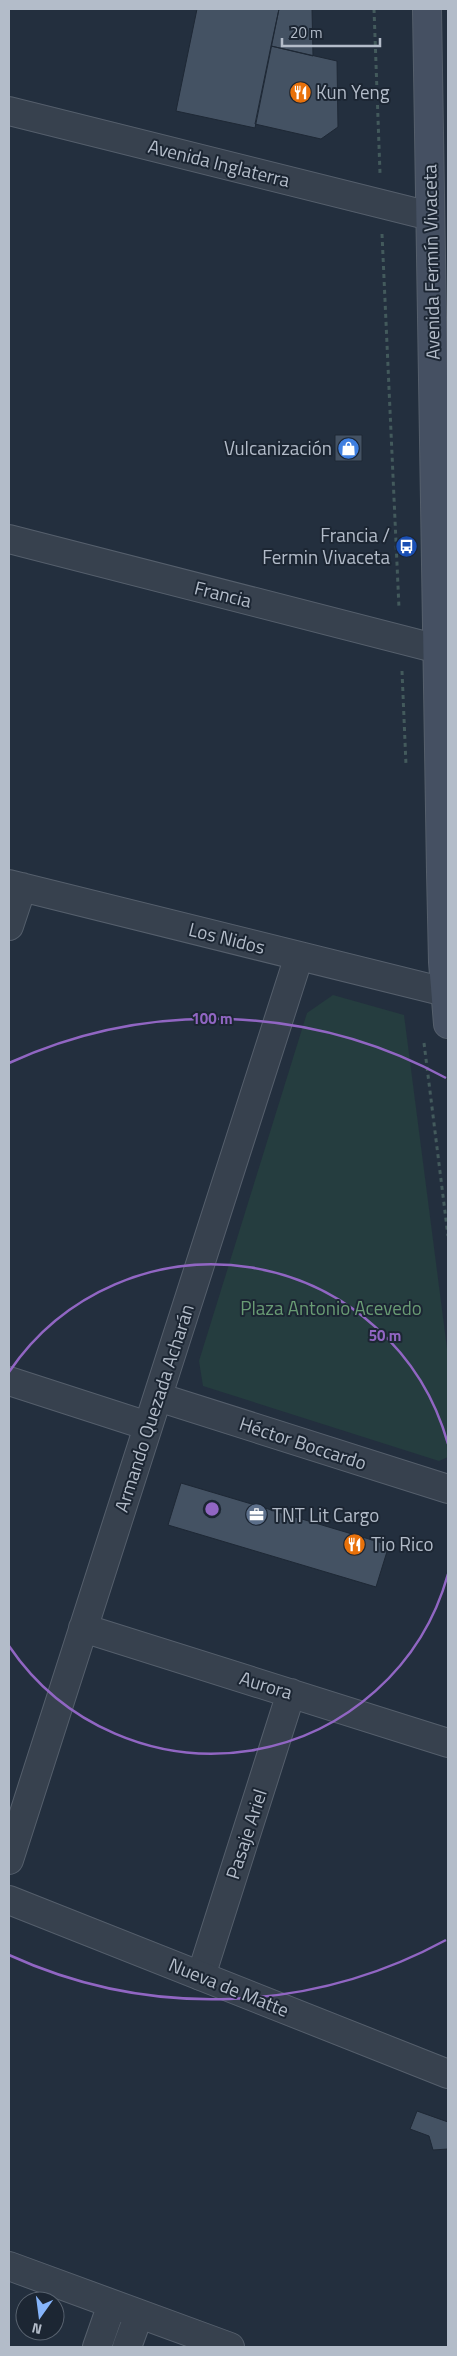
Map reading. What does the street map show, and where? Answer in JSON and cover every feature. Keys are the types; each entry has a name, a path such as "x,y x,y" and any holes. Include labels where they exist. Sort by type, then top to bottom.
{"main road":[{"name":"Avenida Fermín Vivaceta","path":"427,9 430,216 442,579 438,649 446,962 445,992 448,1024"}],"street":[{"name":"Avenida Inglaterra","path":"9,111 430,216"},
{"name":"Francia","path":"9,539 438,649"},
{"path":"9,926 15,885"},
{"name":"Los Nidos","path":"15,885 445,992"},
{"name":"Armando Quezada Acharán","path":"9,1860 299,956"},
{"path":"9,1381 148,1426"},
{"name":"Héctor Boccardo","path":"158,1397 448,1490"},
{"name":"Aurora","path":"83,1628 448,1743"},
{"name":"Pasaje Ariel","path":"201,1976 290,1693"},
{"name":"Nueva de Matte","path":"9,1900 448,2074"},
{"path":"9,2266 230,2347"},
{"path":"97,2347 112,2304"},
{"path":"127,2347 139,2314"}],"green space":[{"name":"Plaza Antonio Acevedo","path":"333,995 404,1015 448,1356 448,1457 439,1461 203,1386 199,1361 307,1013"}],"building":[{"path":"197,9 279,9 255,128 176,111"},
{"path":"279,9 312,9 313,56 271,46"},
{"name":"Kun Yeng","path":"271,46 337,61 338,127 321,139 255,124"},
{"name":"Vulcanización","path":"335,435 362,435 362,461 335,461"},
{"path":"181,1483 389,1545 376,1587 168,1525"},
{"path":"417,2111 448,2122 448,2149 433,2150 429,2136 410,2129"}],"place":[{"name":"Kun Yeng","path":"300,92"},
{"name":"Vulcanización","path":"348,448"},
{"name":"Francia / Fermin Vivaceta","path":"406,546"},
{"name":"TNT Lit Cargo","path":"256,1515"},
{"name":"Tio Rico","path":"355,1544"}]}
